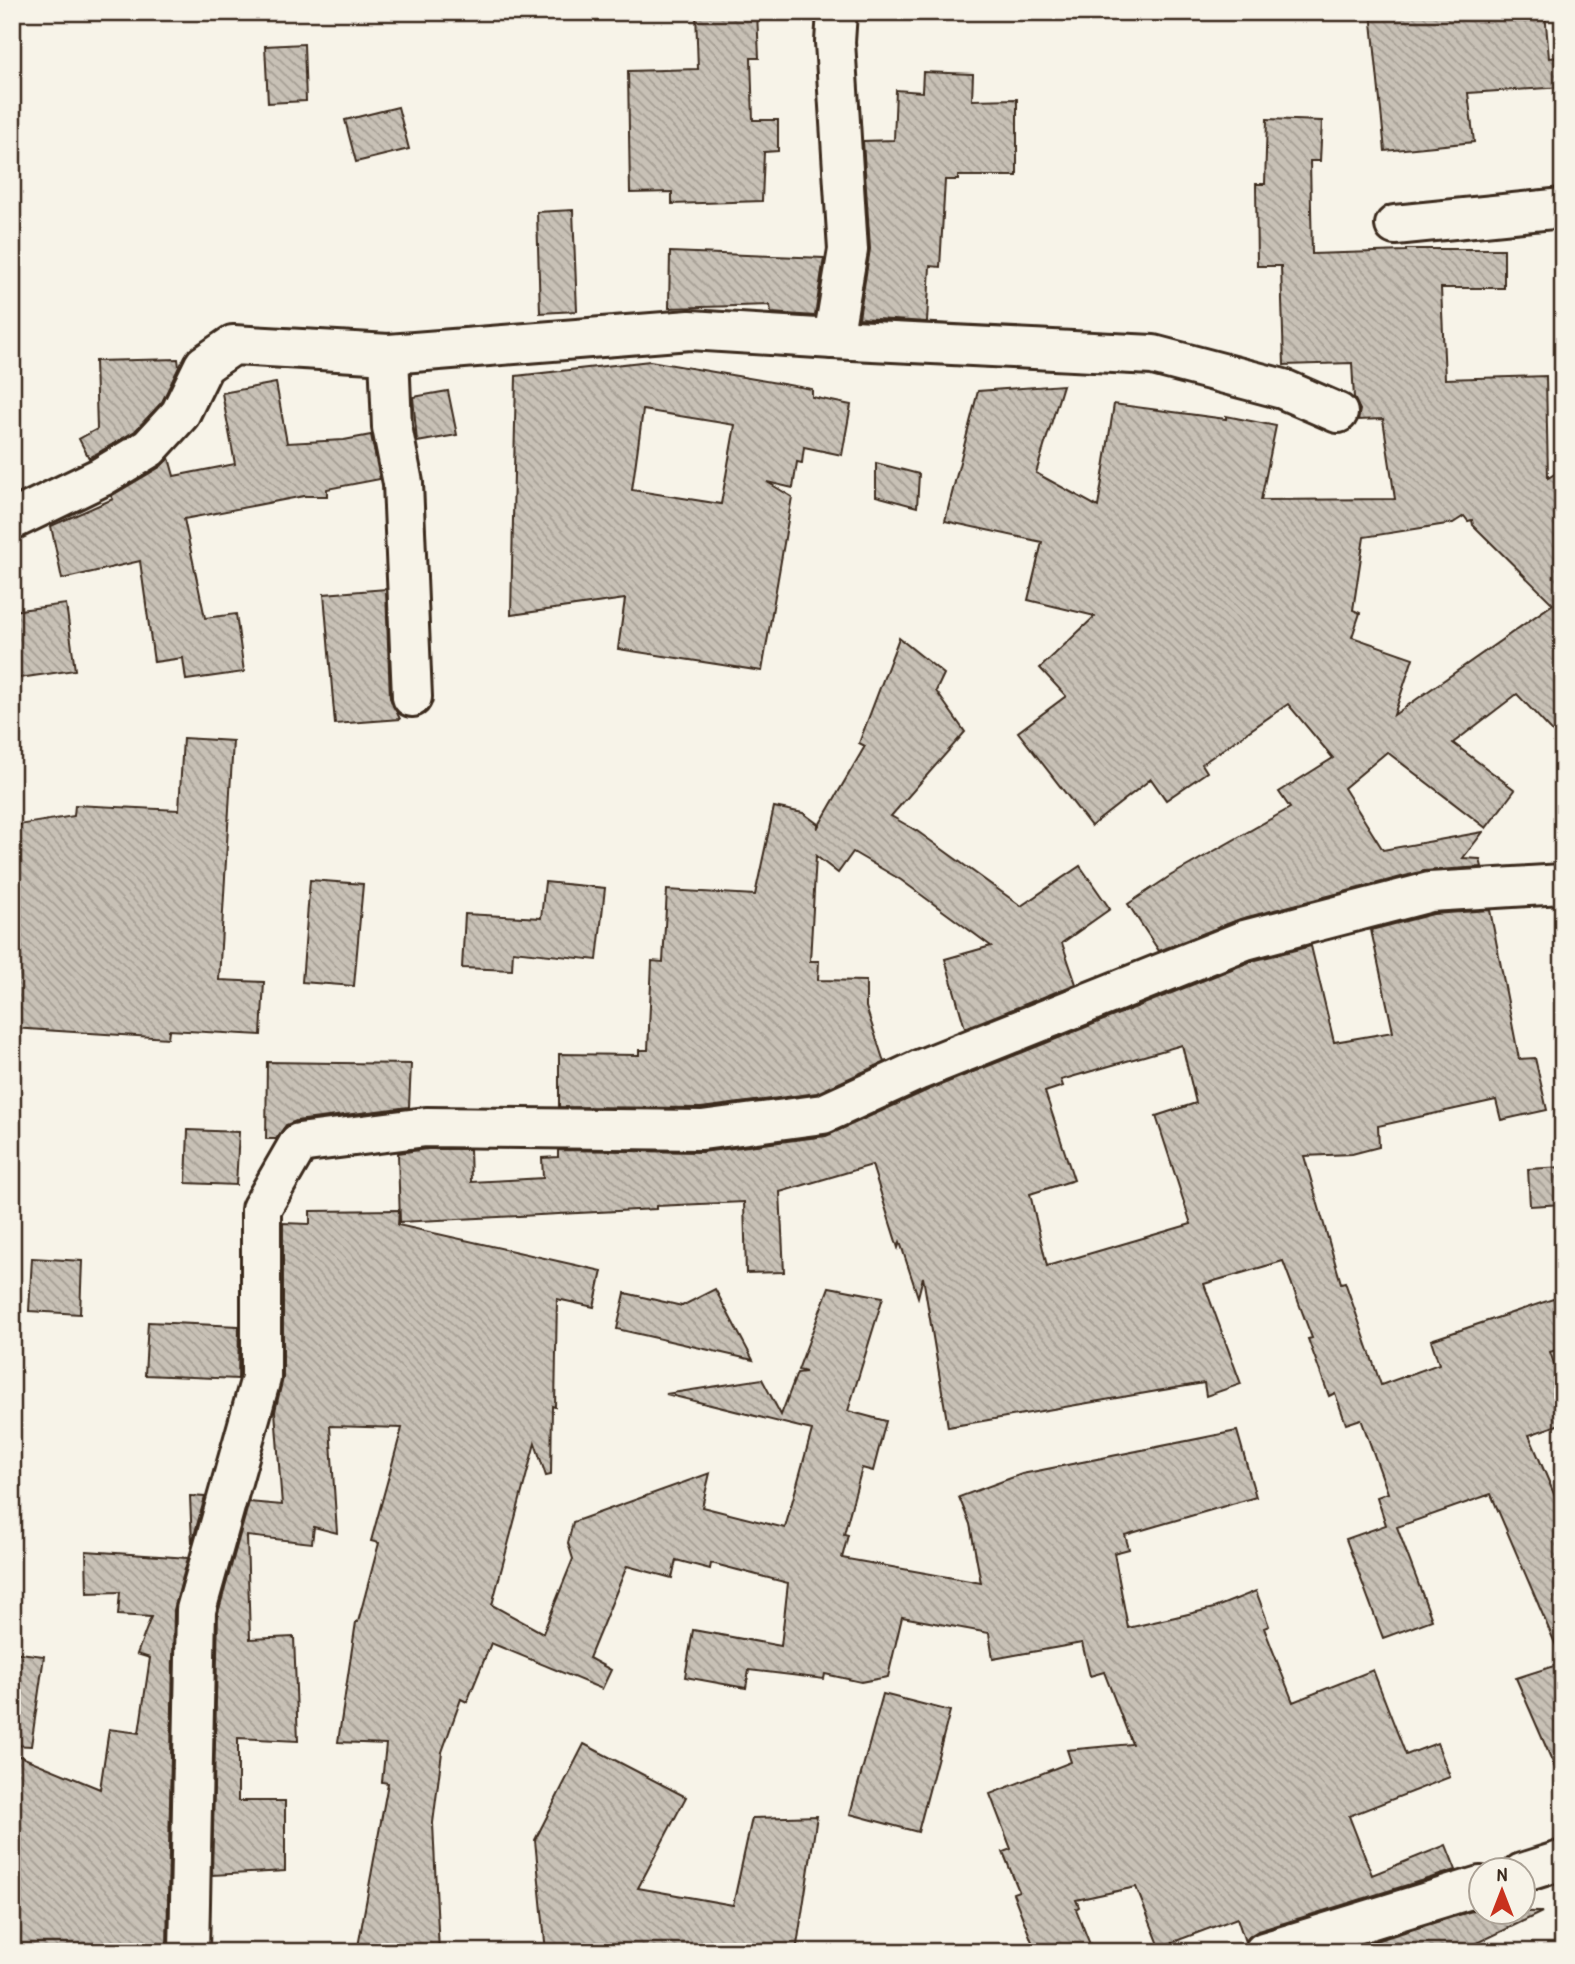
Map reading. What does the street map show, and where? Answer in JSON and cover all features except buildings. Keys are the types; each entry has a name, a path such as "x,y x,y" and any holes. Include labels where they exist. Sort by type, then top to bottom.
{"street":[{"path":"833,339 848,250 835,42 837,12"},
{"path":"1395,225 1563,208"},
{"path":"12,520 101,477 149,448 180,414 204,365 233,345 389,354 690,330 1153,355 1283,389 1338,413"},
{"path":"389,354 392,427 402,483 412,697"},
{"path":"189,1952 197,1610 261,1378 261,1209 299,1143 426,1127 702,1130 823,1114 919,1070 1245,940 1430,892 1563,884"},
{"path":"1536,1868 1563,1860"},
{"path":"1264,1952 1466,1889"}]}
